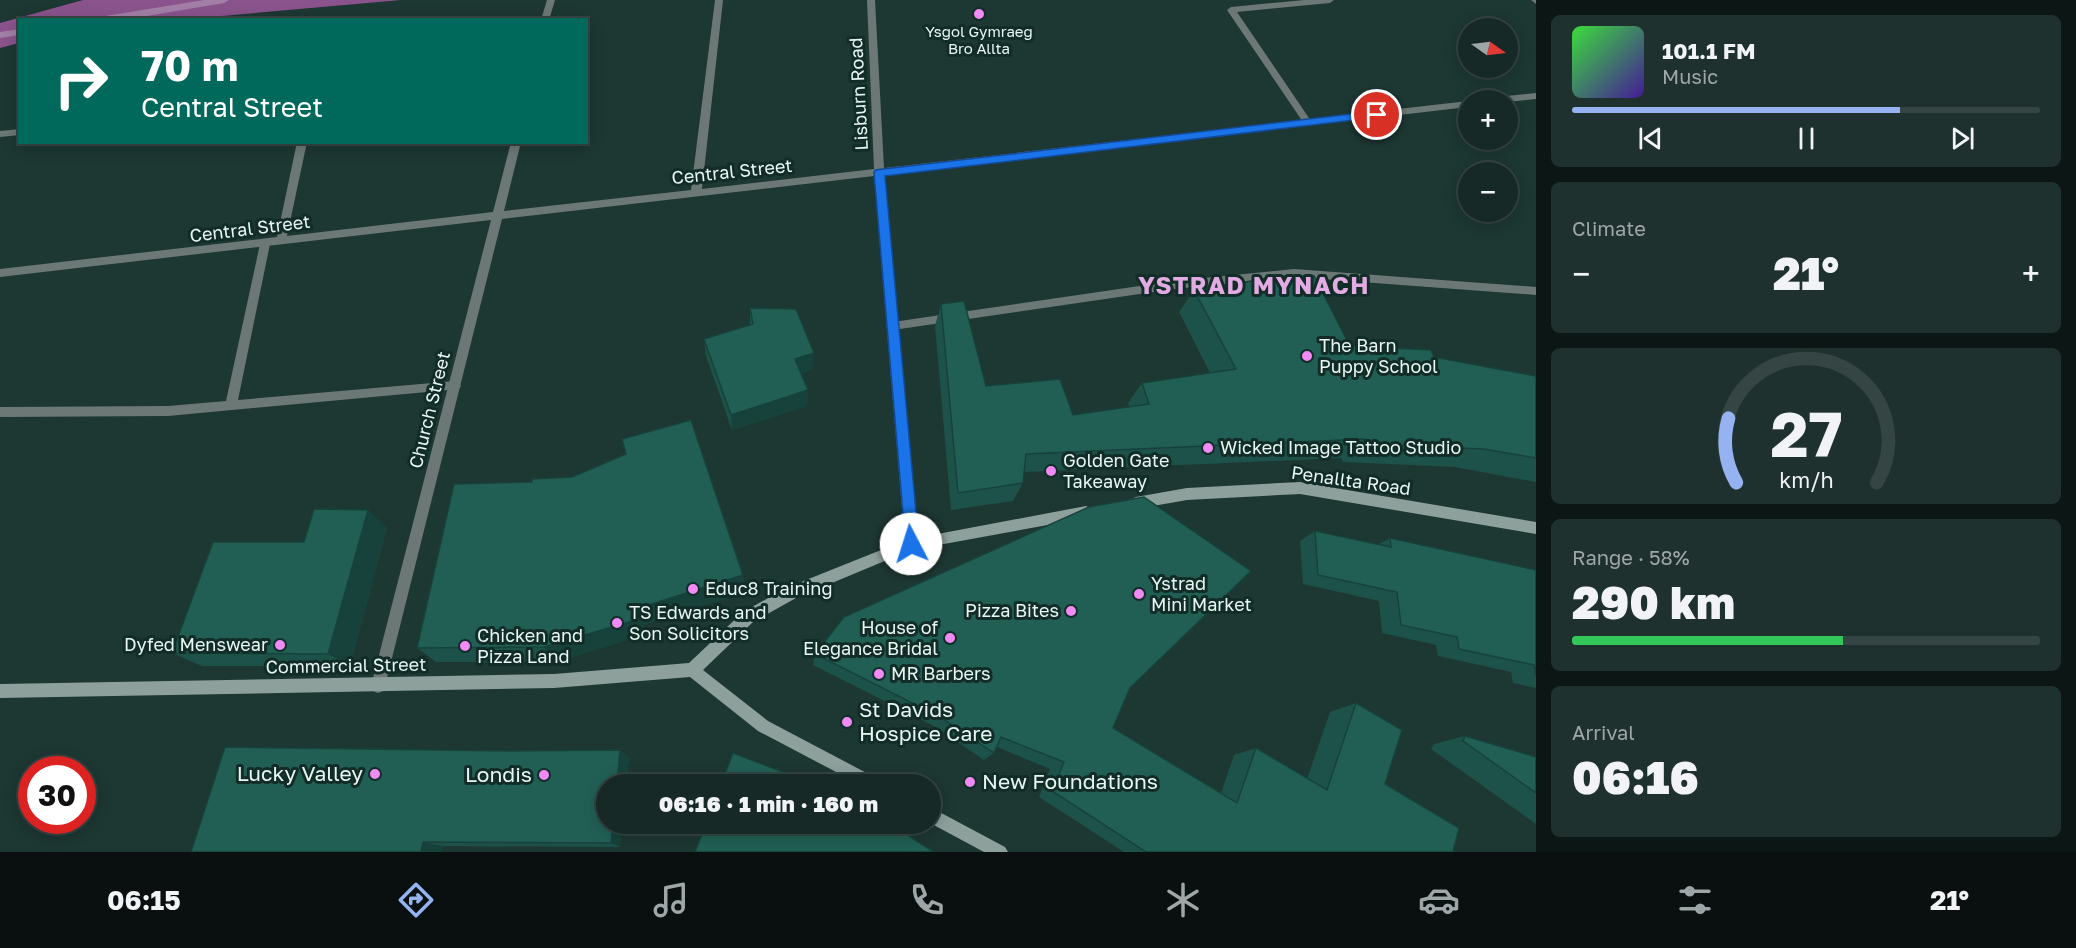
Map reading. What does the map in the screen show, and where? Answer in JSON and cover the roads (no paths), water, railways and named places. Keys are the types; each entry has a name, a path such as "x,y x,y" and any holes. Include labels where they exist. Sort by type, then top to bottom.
{"street":[{"path":"546,18 550,0"},
{"path":"696,193 719,0"},
{"name":"Lisburn Road","path":"872,0 879,173 911,544"},
{"path":"1308,123 1232,10 1330,0"},
{"path":"1518,98 1536,96"},
{"name":"Central Street","path":"0,273 1458,105"},
{"path":"0,134 18,132"},
{"path":"281,242 302,144"},
{"name":"Church Street","path":"378,686 516,144"},
{"path":"231,405 265,244"},
{"path":"893,326 1174,285 1294,273 1536,291"},
{"path":"0,412 168,411 455,386"},
{"name":"Penallta Road","path":"1126,505 1187,494 1300,488 1536,528"},
{"path":"854,774 763,726 692,670 748,617 791,593 911,544 1096,510"},
{"name":"Commercial Street","path":"0,691 378,686 554,681 692,670"},
{"path":"941,821 1000,852"}],"waterway":[{"path":"112,18 224,0"},
{"path":"0,35 18,32"}],"place":[{"name":"Ysgol Gymraeg Bro Allta","path":"979,14"},
{"name":"The Barn Puppy School","path":"1307,356"},
{"name":"Wicked Image Tattoo Studio","path":"1208,448"},
{"name":"Golden Gate Takeaway","path":"1051,471"},
{"name":"Educ8 Training","path":"693,589"},
{"name":"Ystrad Mini Market","path":"1139,594"},
{"name":"Pizza Bites","path":"1071,611"},
{"name":"TS Edwards and Son Solicitors","path":"617,623"},
{"name":"House of Elegance Bridal","path":"950,638"},
{"name":"Dyfed Menswear","path":"280,645"},
{"name":"Chicken and Pizza Land","path":"465,646"},
{"name":"MR Barbers","path":"879,674"},
{"name":"St Davids Hospice Care","path":"847,722"},
{"name":"Lucky Valley","path":"375,774"},
{"name":"Londis","path":"544,775"},
{"name":"New Foundations","path":"970,782"}],"district":[{"name":"YSTRAD MYNACH","path":"1254,286"}]}
